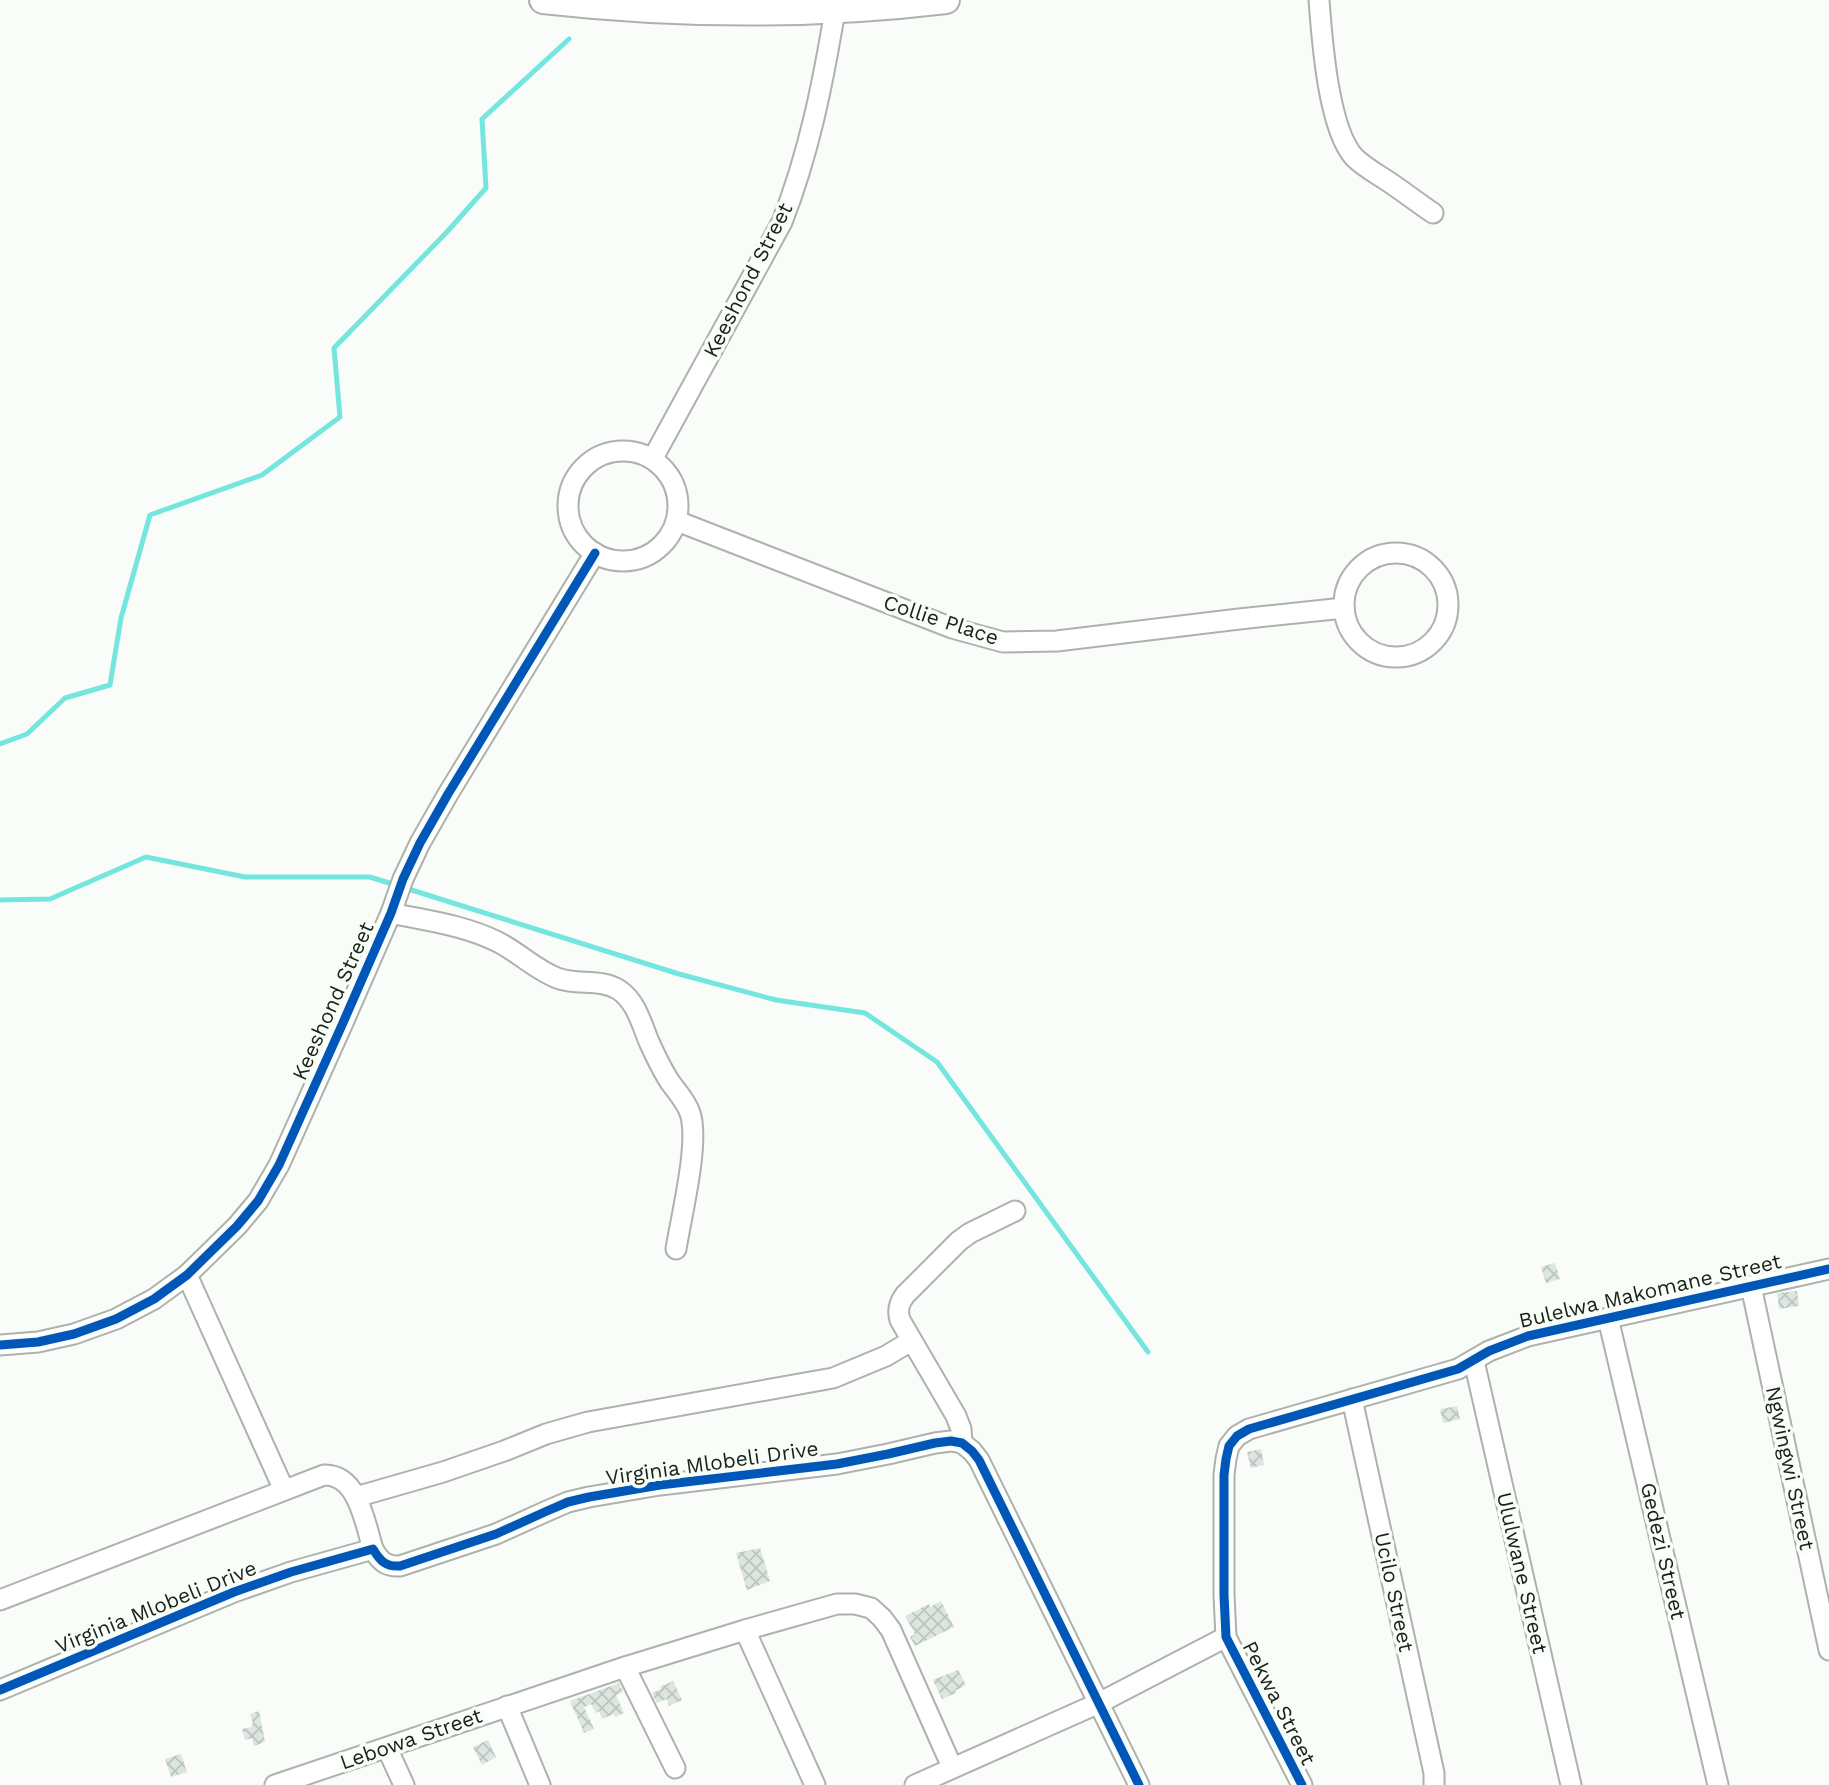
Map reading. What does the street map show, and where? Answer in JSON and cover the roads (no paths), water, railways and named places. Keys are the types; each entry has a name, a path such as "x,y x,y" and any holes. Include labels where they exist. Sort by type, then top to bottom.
{"street":[{"path":"543,0 691,12 835,10 946,0"},
{"path":"1319,0 1334,114 1344,141 1352,155 1367,168 1433,214"},
{"name":"Keeshond Street","path":"653,458 782,222 810,139 823,84 835,10"},
{"path":"615,451 638,452 653,458 664,467 678,492 677,521 671,534 651,554 637,559 622,561 595,553 582,543 573,530 568,515 568,499 580,470 592,460 615,451"},
{"name":"Collie Place","path":"677,521 952,628 1003,642 1057,641 1344,608"},
{"path":"1398,552 1414,555 1430,564 1441,577 1448,593 1449,610 1444,627 1434,641 1420,652 1404,657 1387,656 1370,650 1357,639 1347,625 1344,608 1345,591 1353,575 1365,563 1380,555 1398,552"},
{"name":"Keeshond Street","path":"0,1345 38,1342 74,1334 154,1299 187,1275 258,1201 279,1165 421,843 595,553"},
{"path":"397,895 452,925 474,932 517,953 557,978 612,986 628,999 637,1011 660,1065 685,1102 693,1125 691,1161 676,1249"},
{"path":"1015,1211 959,1241 905,1295 898,1312 911,1341 956,1416 962,1443 979,1460 1139,1785"},
{"name":"Bulelwa Makomane Street","path":"1226,1637 1224,1475 1229,1446 1237,1436 1249,1429 1438,1376 1458,1369 1507,1343 1528,1336 1829,1269"},
{"path":"187,1275 284,1490"},
{"name":"Ngwingwi Street","path":"1751,1286 1829,1650"},
{"name":"Gedezi Street","path":"1608,1318 1718,1785"},
{"path":"356,1497 443,1472 546,1434 588,1422 833,1378 886,1356 911,1341"},
{"name":"Ululwane Street","path":"1474,1361 1571,1785"},
{"name":"Ucilo Street","path":"1352,1399 1434,1773 1434,1785"},
{"name":"Virginia Mlobeli Drive","path":"0,1690 234,1592 291,1572 373,1549 388,1566 400,1566 496,1534 558,1507 589,1497 660,1485 837,1464 935,1443 962,1443"},
{"path":"0,1600 317,1477 332,1475 345,1482 356,1497 373,1549"},
{"name":"Lebowa Street","path":"275,1785 625,1667 837,1604 855,1604 871,1608 883,1618 891,1630 952,1767"},
{"path":"745,1630 815,1785"},
{"path":"915,1785 1099,1703 1226,1637"},
{"name":"Pekwa Street","path":"1226,1637 1302,1785"},
{"path":"625,1667 675,1768"},
{"name":"Lebowa Street","path":"507,1706 540,1785"},
{"path":"387,1748 404,1785"}],"waterway":[{"path":"0,744 27,734 65,698 110,685 121,618 150,515 262,475 340,417 334,348 486,188 482,119 569,39"},
{"path":"0,900 50,899 146,857 245,877 370,877 679,974 776,1000 865,1013 937,1062 1148,1352"}]}
